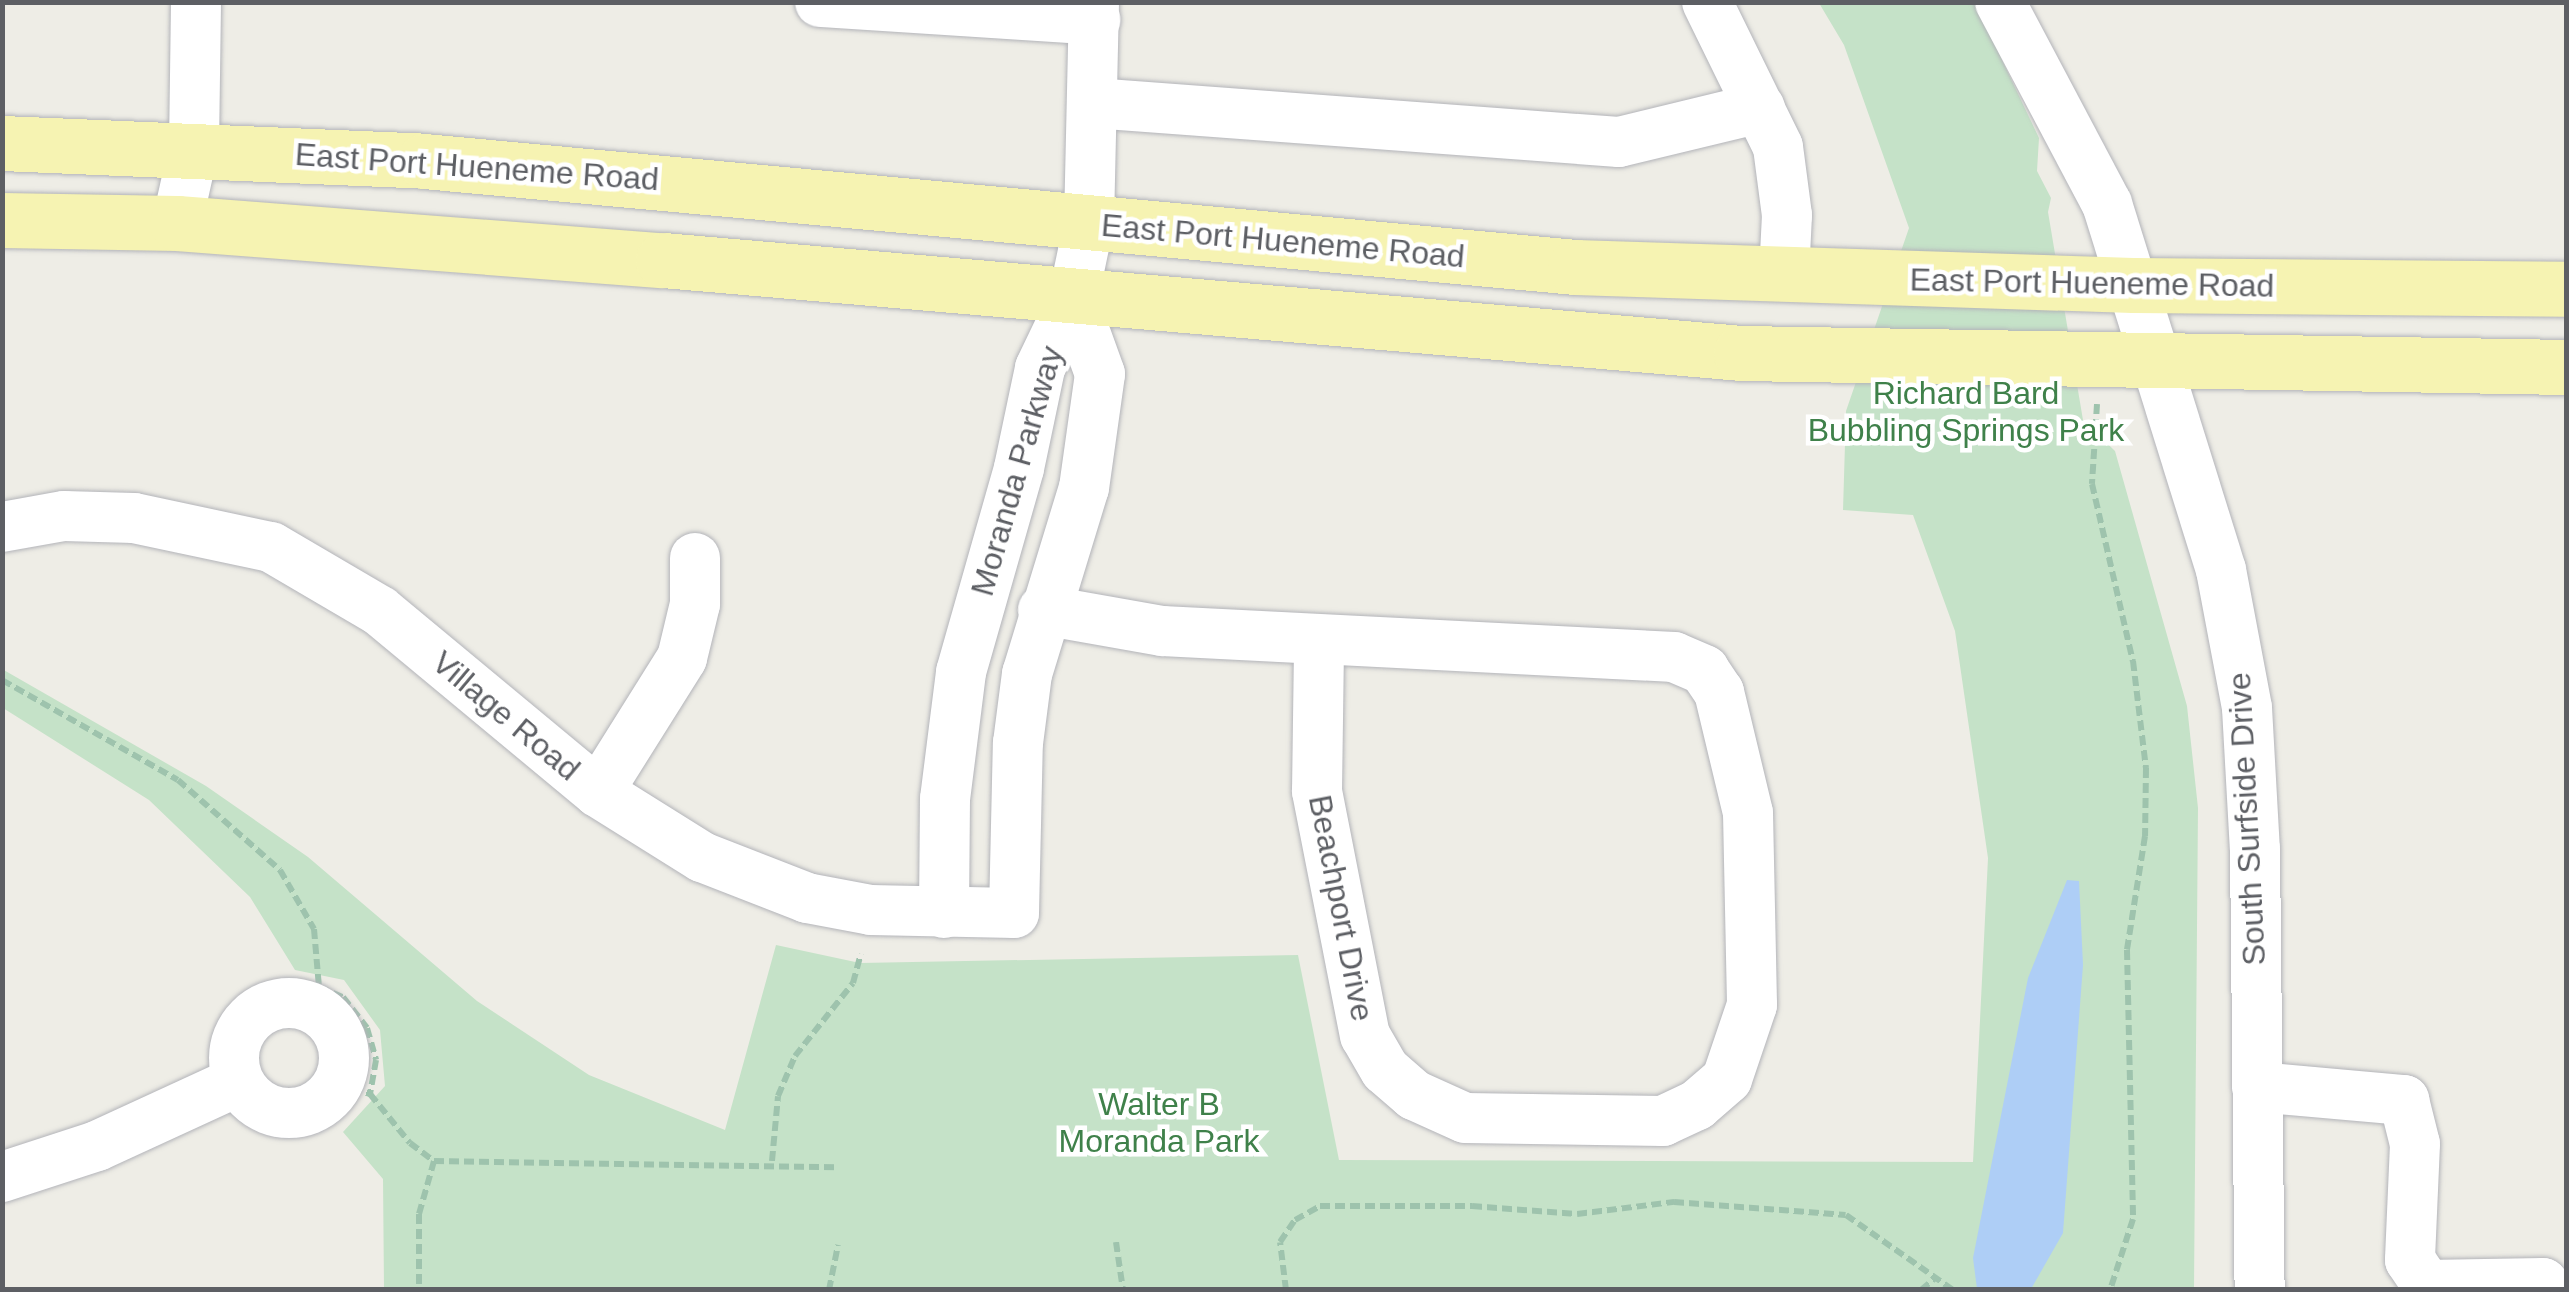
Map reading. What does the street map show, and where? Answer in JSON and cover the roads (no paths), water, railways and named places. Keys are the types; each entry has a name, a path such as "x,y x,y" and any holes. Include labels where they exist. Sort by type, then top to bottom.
{"main road":[{"name":"East Port Hueneme Road","path":"2,142 194,147 443,162 1576,267 2133,286 2566,290"},
{"path":"2,220 177,223 1741,353 2566,367"}],"street":[{"path":"177,223 194,147 196,2"},
{"path":"820,2 1094,11 1089,223 1074,299"},
{"path":"1707,2 1778,147 1787,215 1784,274"},
{"name":"South Surfside Drive","path":"2000,2 2108,204 2221,570 2247,708 2260,1290"},
{"path":"1092,103 1619,142 1760,108"},
{"name":"Moranda Parkway","path":"1014,913 1018,744 1044,610 1084,488 1100,374 1074,299"},
{"name":"Moranda Parkway","path":"944,913 945,799 960,672 1019,468 1040,368 1074,299"},
{"name":"Village Road","path":"2,528 64,516 134,518 271,548 330,576 380,611 598,792 646,826 754,879 872,910 1014,913"},
{"path":"598,792 682,658 696,604 696,558"},
{"name":"Beachport Drive","path":"1044,610 1162,631 1319,641 1393,638 1674,657 1704,670 1719,692 1748,813 1752,1005 1727,1079 1697,1105 1663,1122 1465,1118 1414,1095 1385,1070 1365,1036 1317,791 1319,641"},
{"path":"314,997 337,1030 354,1089 296,1113 262,1107 238,1081 235,1045 255,1014 314,997"},
{"path":"2,1177 98,1146 238,1081"},
{"path":"2258,1087 2404,1100 2416,1144 2410,1260 2427,1285 2544,1283 2548,1290"}],"water":[{"path":"2067,880 2079,881 2083,965 2063,1233 2031,1289 1977,1289 1973,1258 2028,978"}],"park label":[{"name":"Richard Bard Bubbling Springs Park","path":"1966,412"},
{"name":"Walter B Moranda Park","path":"1159,1124"}]}
